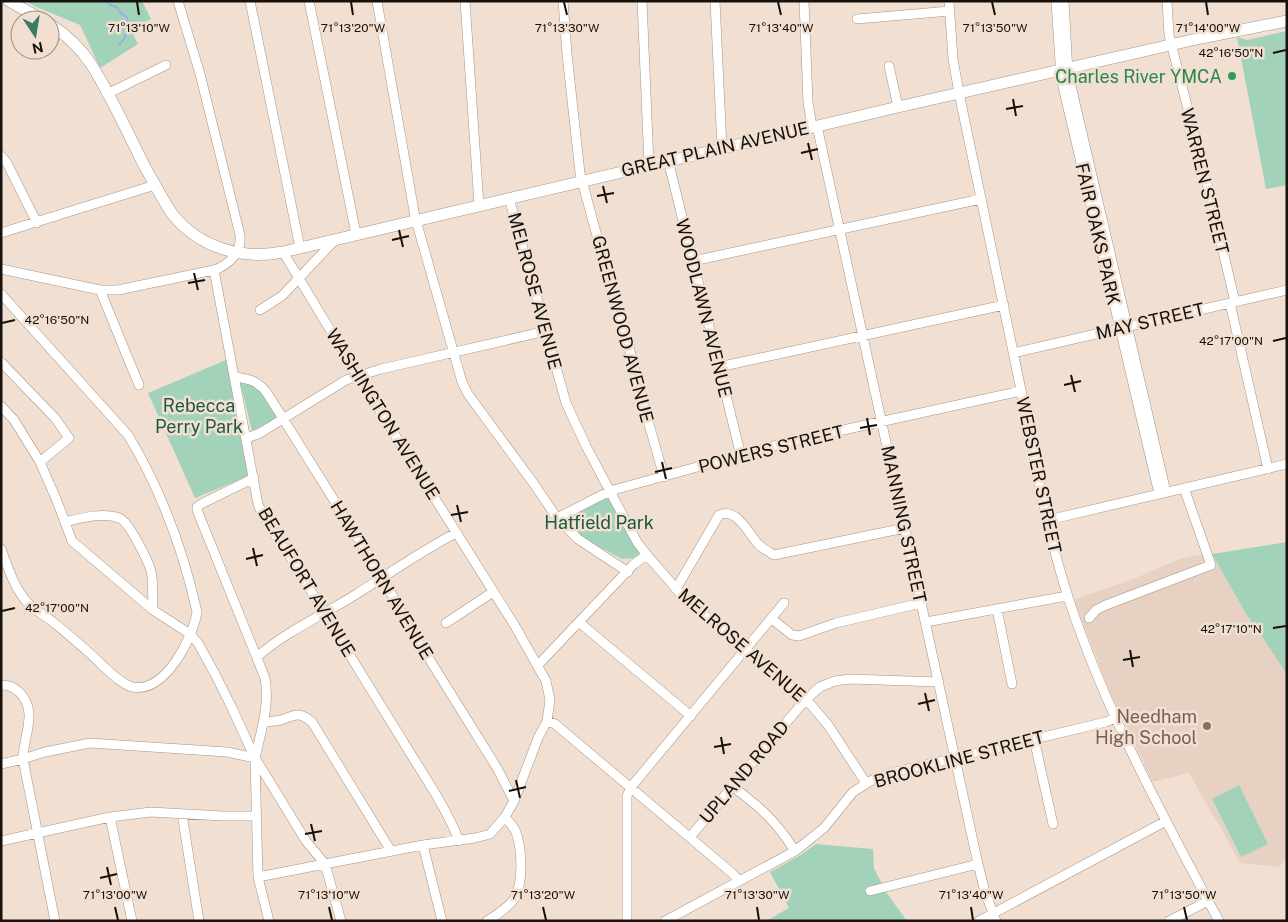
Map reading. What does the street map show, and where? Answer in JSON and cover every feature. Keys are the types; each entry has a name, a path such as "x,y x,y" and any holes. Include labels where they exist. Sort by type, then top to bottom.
{"main road":[{"path":"9,1 25,10"},
{"name":"GREAT PLAIN AVENUE","path":"60,31 89,62 170,210 191,232 215,247 235,253 261,255 283,252 814,126 1171,45 1287,21"}],"street":[{"path":"1,270 100,290 118,290 214,270 228,264 240,244 240,235 200,74 178,1"},
{"path":"250,1 300,248"},
{"path":"309,1 356,234"},
{"path":"377,1 416,220 462,382 468,394 557,518 578,539 628,572"},
{"path":"465,1 480,205"},
{"name":"GREENWOOD AVENUE","path":"563,1 579,168 605,266 623,322 641,396 664,477"},
{"path":"642,1 649,165"},
{"path":"715,1 722,148"},
{"name":"MANNING STREET","path":"804,1 808,102 840,230 978,864 994,917"},
{"name":"FAIR OAKS PARK","path":"1056,1 1064,69 1162,493"},
{"name":"FAIR OAKS PARK","path":"1064,1 1064,69"},
{"name":"WARREN STREET","path":"1167,1 1168,30 1171,45 1210,196 1268,469"},
{"path":"857,19 949,6"},
{"name":"WEBSTER STREET","path":"949,6 953,59 959,93 1048,520 1067,596 1089,657 1115,718 1166,821 1219,921"},
{"path":"107,94 166,65"},
{"path":"889,66 898,107"},
{"path":"1,156 7,163 37,222"},
{"name":"WOODLAWN AVENUE","path":"668,160 741,456"},
{"path":"1,233 155,185"},
{"name":"MELROSE AVENUE","path":"509,198 566,402 610,490 646,555 676,589 708,619 806,699 828,725 866,783"},
{"path":"693,261 981,199"},
{"path":"260,310 282,296 336,239"},
{"name":"WASHINGTON AVENUE","path":"258,877 490,834 505,818 514,801 538,738 547,720 550,700 546,681 494,592 456,534 283,252"},
{"name":"BEAUFORT AVENUE","path":"214,270 258,504 262,515 296,566 323,613 433,789 454,827 459,841"},
{"path":"100,290 139,386"},
{"name":"MAY STREET","path":"1013,353 1287,290"},
{"path":"1,294 128,435 144,461 162,497 193,593 197,612 195,622 182,651 159,681 147,686 135,688 129,686 110,672 81,644 26,601 12,576 1,549"},
{"path":"719,367 1004,305"},
{"path":"247,438 260,433 346,380 453,352 546,331"},
{"path":"1,362 54,418 69,438 40,462"},
{"name":"HAWTHORN AVENUE","path":"235,377 250,379 262,386 382,577 415,636 497,768 514,801"},
{"name":"POWERS STREET","path":"557,518 610,490 664,477 784,443 1021,391"},
{"path":"1,406 14,420 40,462 72,541 153,610 190,634 198,643 232,708 254,758 306,841 325,864 341,921"},
{"path":"1048,520 1287,464"},
{"path":"254,478 201,504 197,510 258,656 265,678 267,691 264,722 254,758 258,877 269,921"},
{"path":"1089,618 1096,610 1106,605 1211,565 1184,488"},
{"path":"676,589 719,515 724,513 732,515 745,525 758,544 774,555 905,528"},
{"path":"65,522 81,518 107,516 122,520 133,533 151,571 153,610"},
{"path":"258,656 271,644 354,596 435,544 456,534"},
{"path":"538,666 634,564 646,555"},
{"path":"446,623 494,592"},
{"path":"926,622 1067,596"},
{"path":"628,921 627,796 631,787 784,603"},
{"path":"772,618 792,635 799,636 836,623 921,603"},
{"path":"997,609 1012,684"},
{"path":"580,623 691,716"},
{"name":"UPLAND ROAD","path":"690,837 806,699 820,687 835,681 850,679 939,682"},
{"path":"1,684 15,688 24,697 29,709 30,723 23,749 23,759 56,921"},
{"path":"264,722 278,721 298,714 305,716 312,722 391,851"},
{"name":"BROOKLINE STREET","path":"665,921 795,851 824,828 848,798 866,783 891,773 1106,722 1115,718"},
{"path":"547,720 555,724 631,787 739,881"},
{"path":"1034,739 1053,824"},
{"path":"1,764 45,752 90,743 227,752 254,758"},
{"path":"732,786 762,809 783,832 795,851"},
{"path":"1,841 110,818 151,812 256,816"},
{"path":"182,814 199,921"},
{"path":"110,818 132,921"},
{"path":"487,921 501,912 514,898 520,885 521,865 518,841 515,830 505,818"},
{"path":"979,921 994,917 1166,821"},
{"path":"423,845 442,921"},
{"path":"870,891 978,864"},
{"path":"1169,921 1208,901"}],"shaded area":[{"name":"Needham High School","path":"1212,554 1245,612 1287,674 1287,858 1278,867 1240,863 1189,773 1153,782 1111,695 1074,600 1138,577 1177,560 1196,555"}],"green space":[{"path":"26,1 142,1 151,19 131,30 138,44 100,68 80,25 60,17 60,10 44,10"},
{"path":"1287,31 1287,185 1266,189 1237,37 1247,40"},
{"name":"Rebecca Perry Park","path":"226,360 248,474 246,477 195,498 148,393"},
{"path":"240,382 256,384 264,394 277,418 252,431"},
{"name":"Hatfield Park","path":"606,497 611,499 639,548 639,554 633,558 622,559 583,538 571,528 567,521 568,515"},
{"path":"1287,542 1287,674 1245,612 1212,554"},
{"path":"1239,785 1268,844 1241,857 1212,799"},
{"path":"816,844 873,849 874,868 886,892 907,921 766,921 789,908 770,872"}],"waterway":[{"path":"107,1 118,8 127,18 127,33 119,45"}],"place":[{"name":"Charles River YMCA","path":"1232,76"},
{"name":"Needham High School","path":"1207,726"}]}
